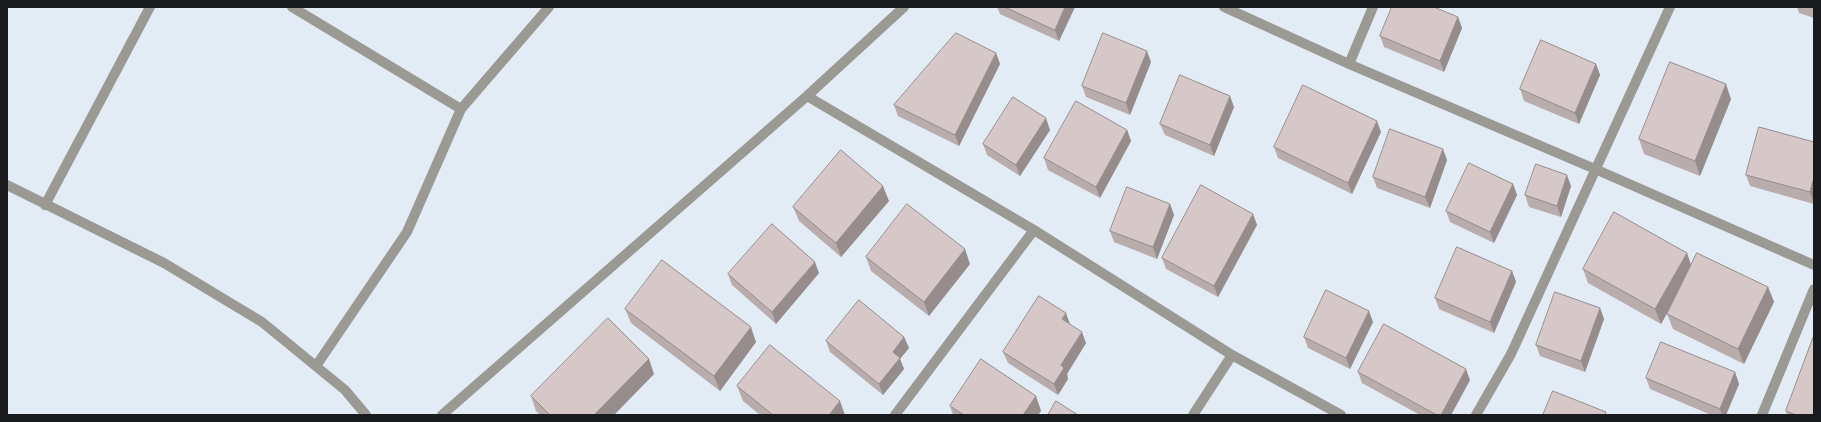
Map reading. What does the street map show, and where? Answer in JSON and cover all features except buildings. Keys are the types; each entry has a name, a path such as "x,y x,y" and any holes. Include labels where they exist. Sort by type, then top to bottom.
{"street":[{"path":"45,205 150,7"},
{"path":"292,7 461,109"},
{"path":"316,366 407,232 461,109 549,7"},
{"path":"442,415 807,96 904,7"},
{"path":"1224,7 1349,64 1596,169 1814,266"},
{"path":"1349,64 1373,7"},
{"path":"1476,415 1510,354 1670,7"},
{"path":"807,96 1034,230 1232,356 1341,415"},
{"path":"7,185 164,263 262,322 345,390 366,415"},
{"path":"895,415 1034,230"},
{"path":"1762,415 1814,289"},
{"path":"1193,415 1232,356"}]}
